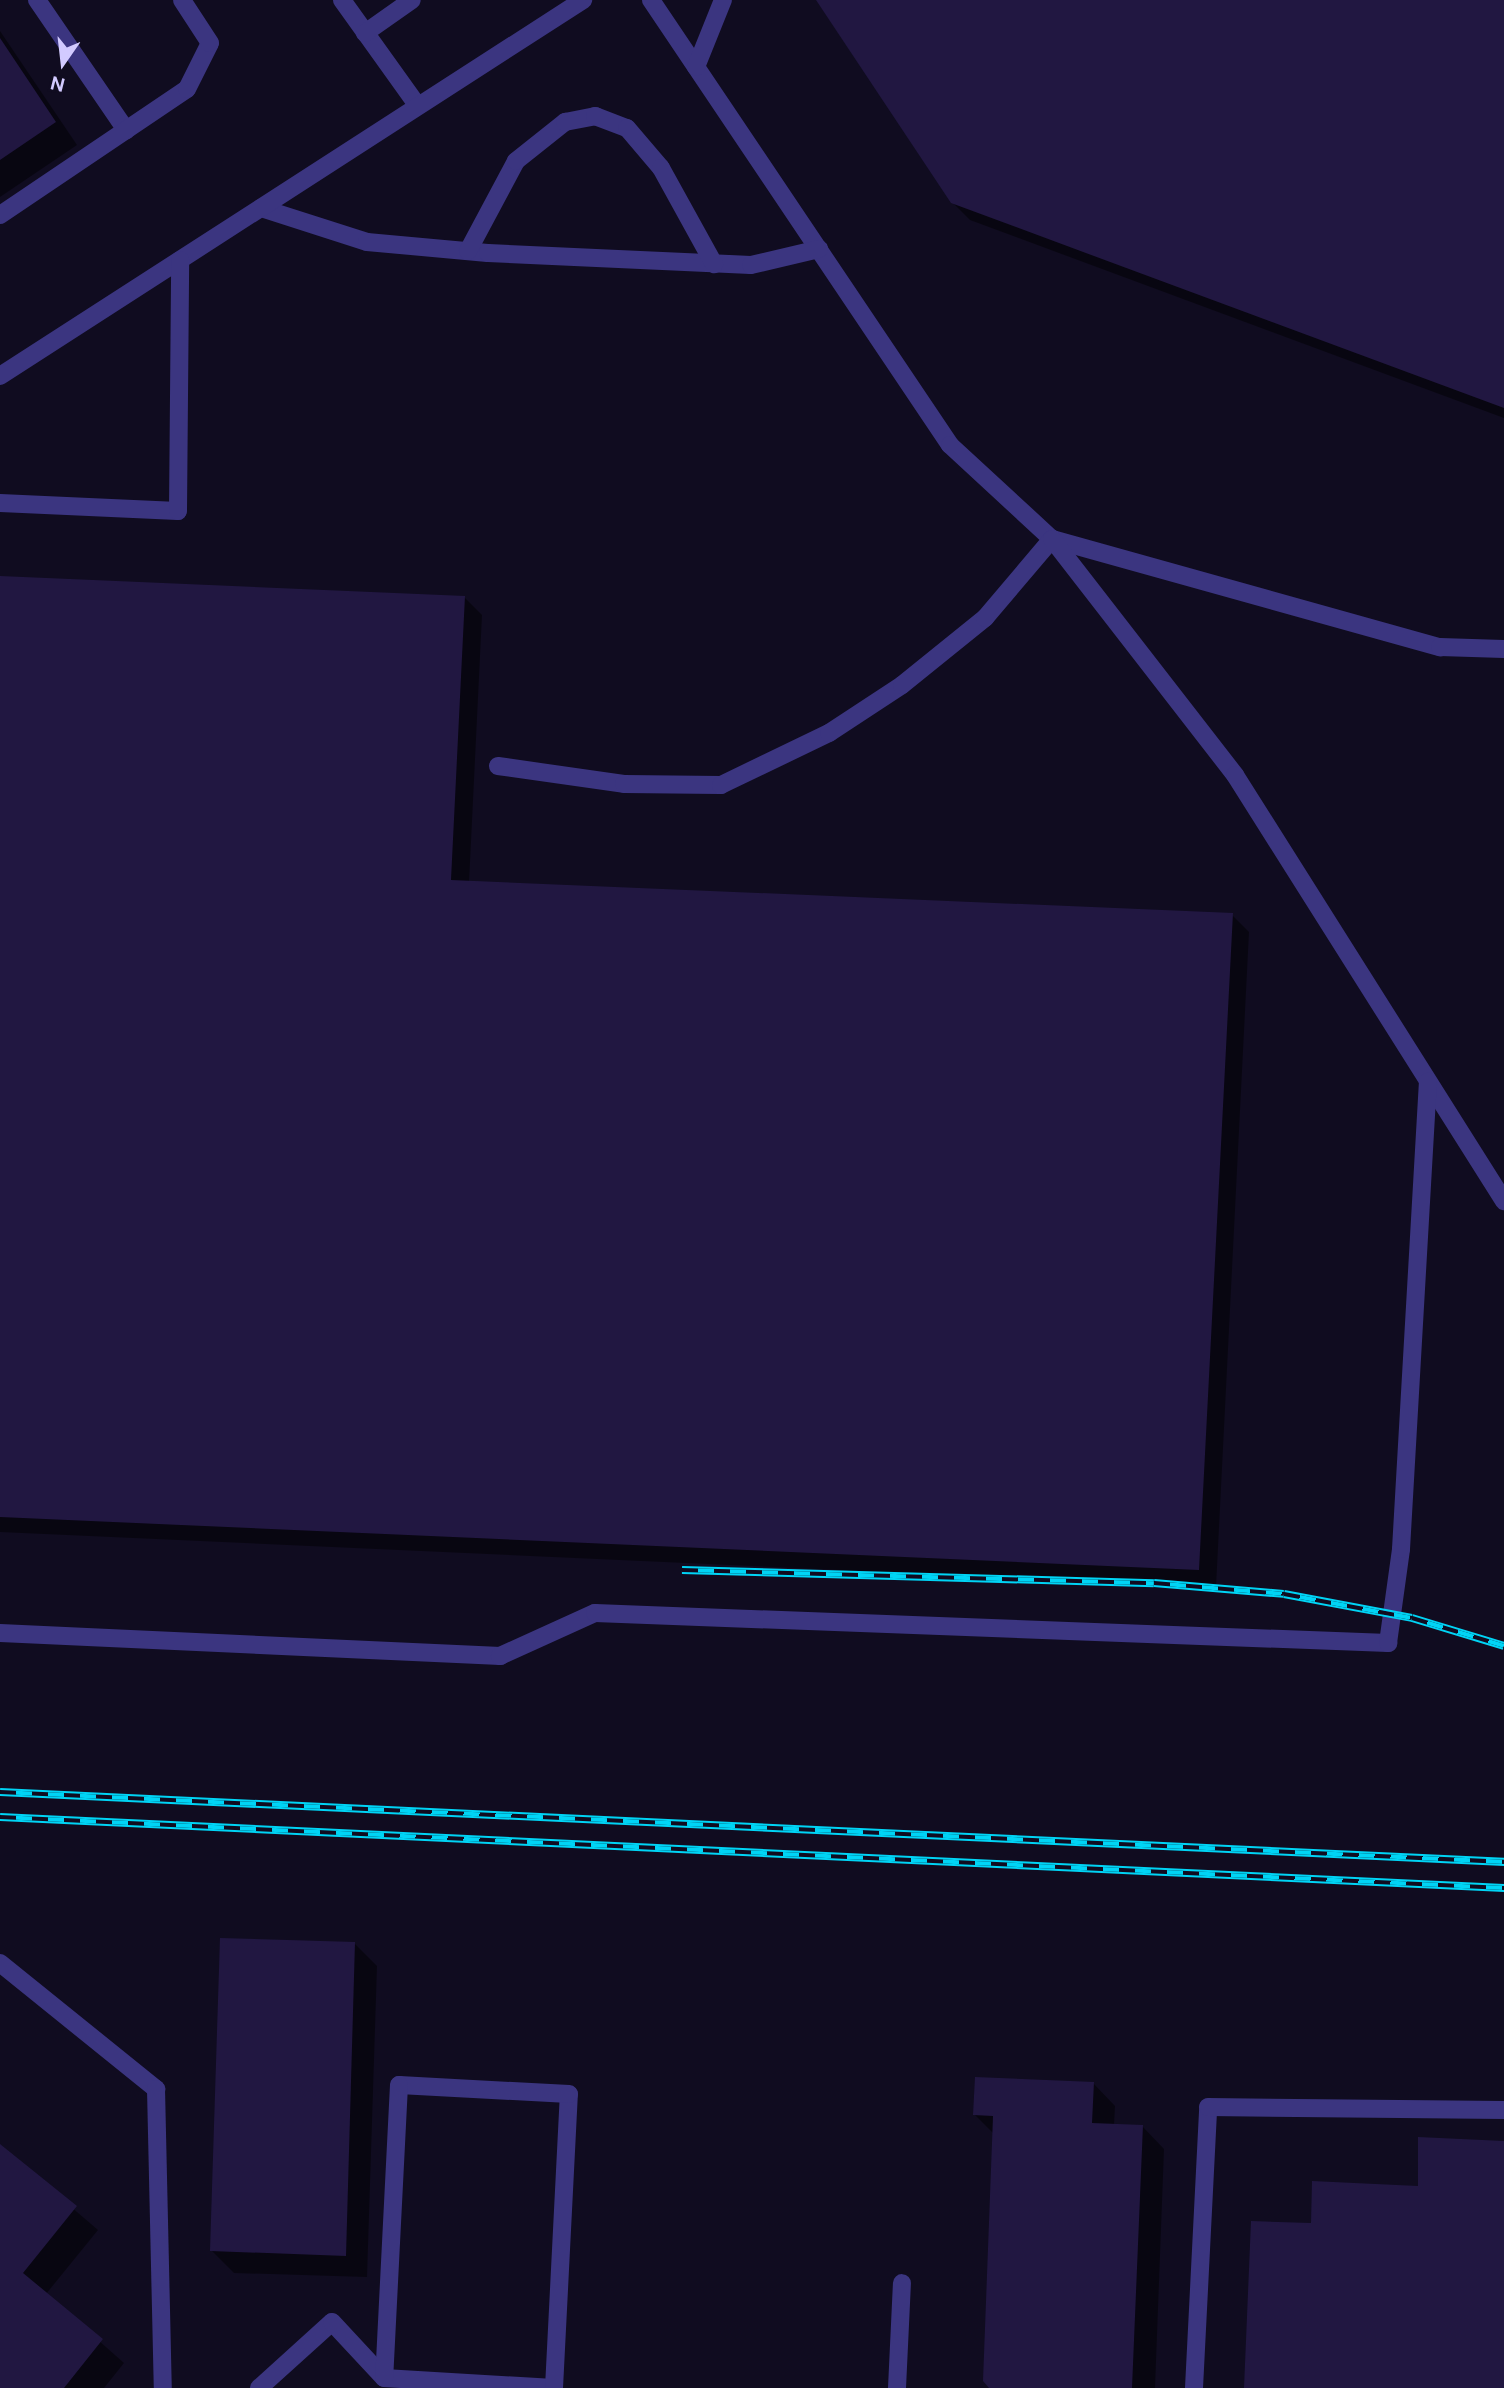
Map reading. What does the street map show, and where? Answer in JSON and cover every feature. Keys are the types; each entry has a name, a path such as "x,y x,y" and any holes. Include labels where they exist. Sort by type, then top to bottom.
{"street":[{"path":"37,0 126,130"},
{"path":"0,215 187,89 210,43 182,0"},
{"path":"342,0 418,106"},
{"path":"365,33 412,0"},
{"path":"0,376 583,0"},
{"path":"652,0 950,445 1052,539 1235,775 1504,1201"},
{"path":"696,66 723,0"},
{"path":"468,251 516,161 565,122 594,116 627,128 661,168 714,264"},
{"path":"261,208 367,242 468,251 751,265 819,249"},
{"path":"0,503 178,511 180,260"},
{"path":"1052,539 1440,647 1504,649"},
{"path":"498,766 624,784 721,785 829,733 902,685 985,618 1052,539"},
{"path":"0,1633 500,1656 595,1613 1388,1643 1401,1549 1428,1082"},
{"path":"0,1963 156,2090 163,2388"},
{"path":"260,2388 332,2322 384,2378 554,2388 569,2094 399,2085 384,2378"},
{"path":"1194,2388 1208,2107 1504,2110"},
{"path":"897,2388 902,2283"}],"building":[{"path":"816,0 1504,0 1504,408 951,203"},
{"path":"0,38 56,122 0,160"},
{"path":"0,576 465,596 451,880 1233,913 1199,1570 0,1517"},
{"path":"220,1938 355,1942 346,2256 210,2251"},
{"path":"975,2077 1094,2082 1092,2123 1143,2125 1132,2388 989,2388 983,2381 993,2116 973,2115"},
{"path":"1418,2137 1504,2141 1504,2388 1244,2388 1251,2221 1311,2223 1312,2181 1418,2186"},
{"path":"0,2144 77,2206 23,2273 103,2339 64,2388 0,2388"}],"railway":[{"path":"682,1570 1154,1583 1284,1594 1412,1618 1504,1646"},
{"path":"0,1792 1504,1862"},
{"path":"0,1817 1504,1888"}]}
